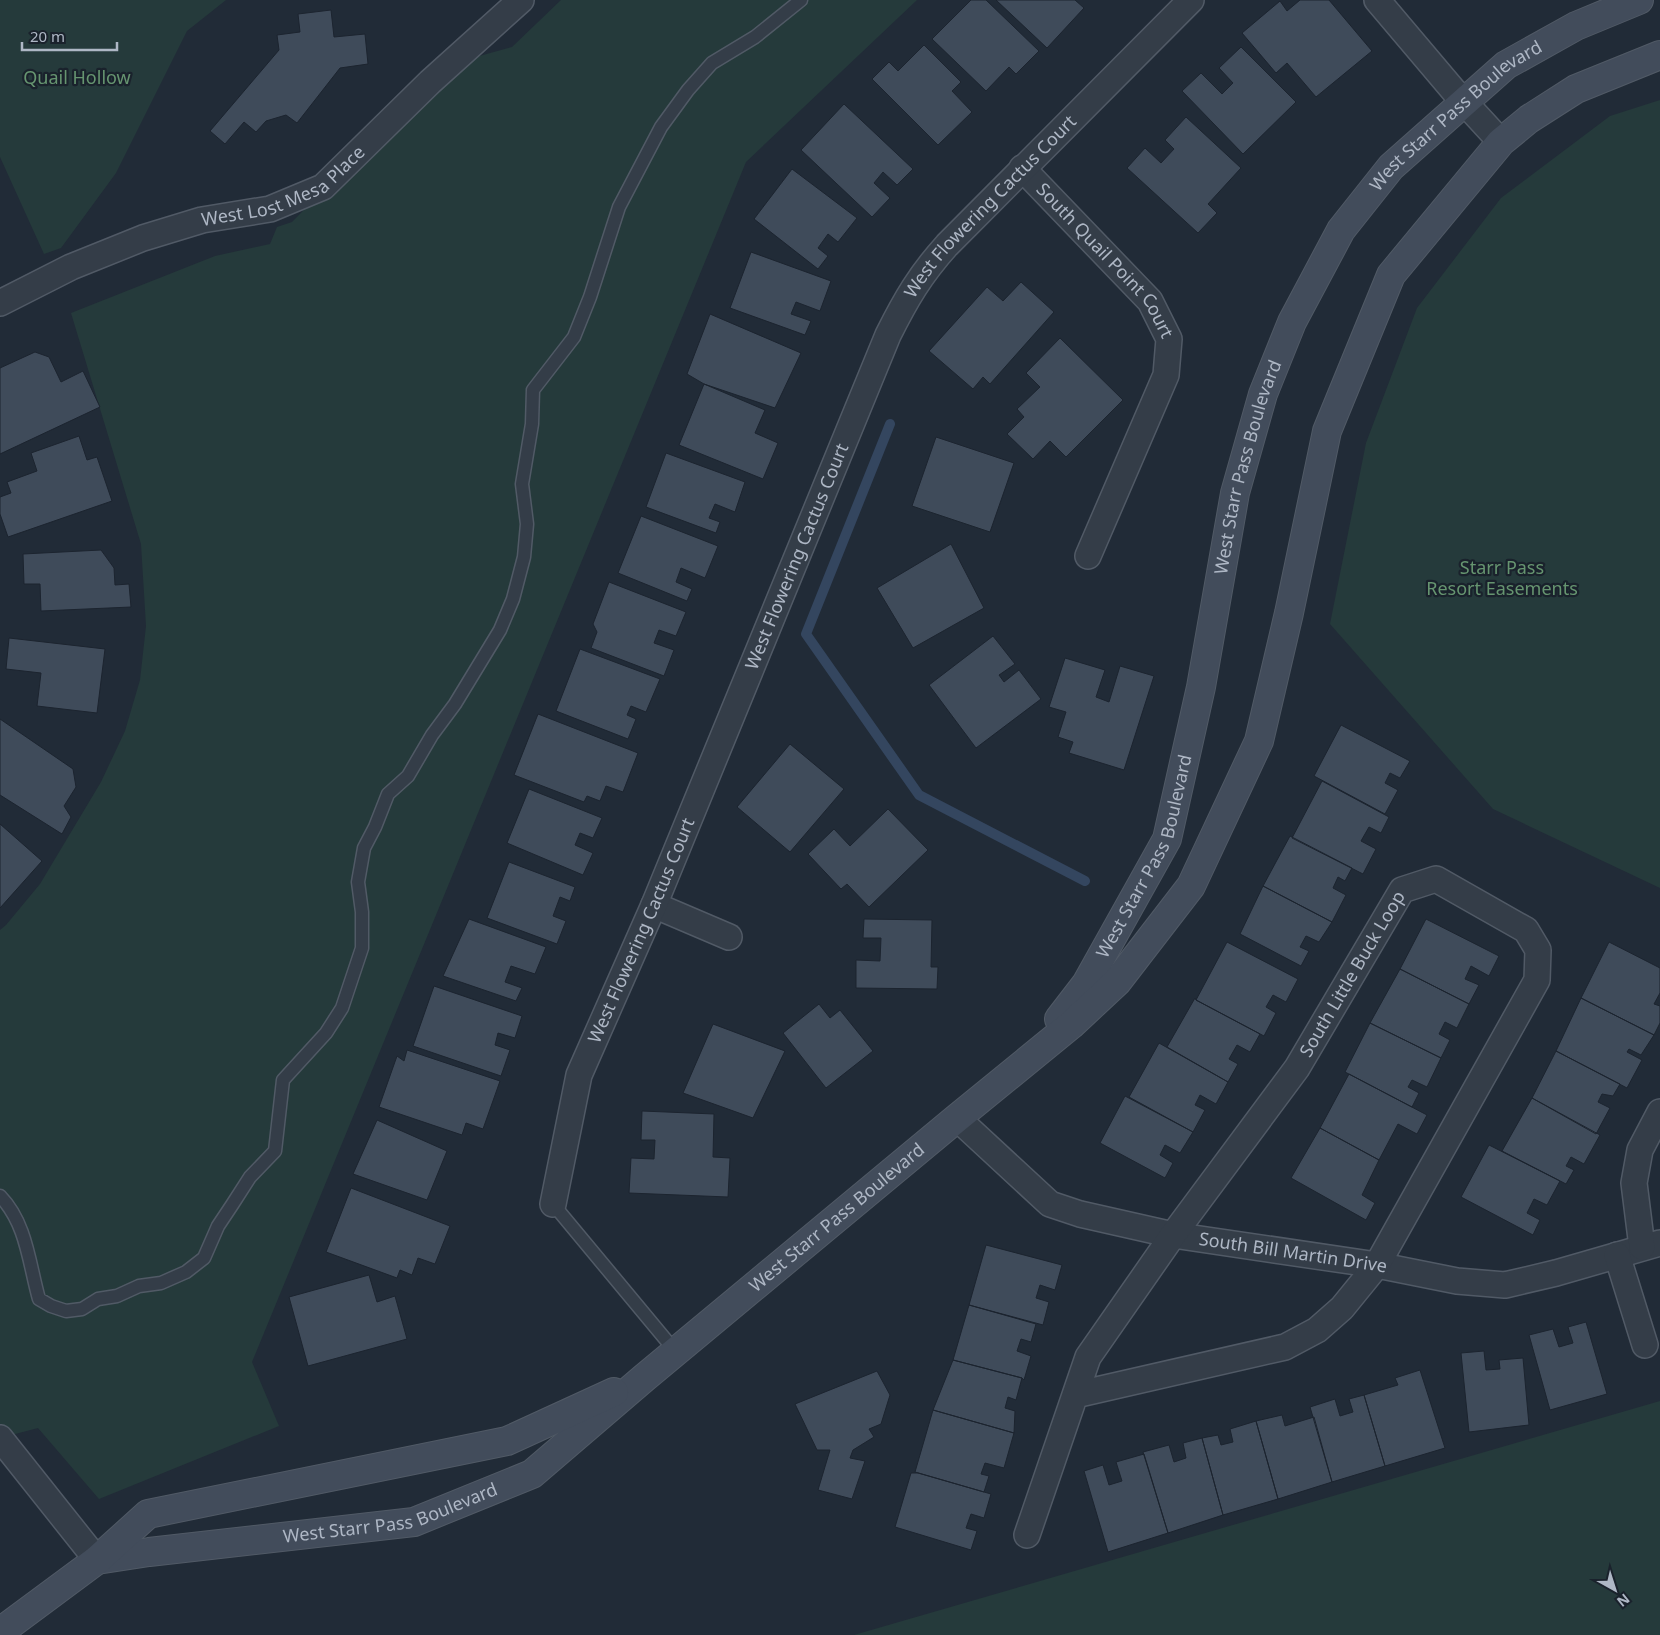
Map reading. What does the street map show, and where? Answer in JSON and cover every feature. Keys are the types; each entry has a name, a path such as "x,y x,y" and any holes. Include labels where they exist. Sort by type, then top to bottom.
{"street":[{"name":"West Lost Mesa Place","path":"0,303 71,267 143,238 202,220 270,209 323,187 430,82 521,0"},
{"name":"West Flowering Cactus Court","path":"553,1204 579,1075 654,905 885,344 907,297 927,267 1022,168 1191,0"},
{"path":"1377,0 1464,103 1501,142"},
{"name":"West Starr Pass Boulevard","path":"1030,1058 1086,984 1167,839 1201,687 1235,493 1262,394 1292,322 1341,230 1391,167 1506,65 1576,26 1639,0"},
{"name":"West Starr Pass Boulevard","path":"97,1560 149,1552 414,1522 532,1474 644,1378 1072,1025 1117,982 1191,886 1259,741 1289,613 1326,431 1391,275 1501,142 1530,118 1576,89 1660,55"},
{"name":"South Quail Point Court","path":"1022,168 1150,301 1168,339 1166,375 1088,556"},
{"name":"South Little Buck Loop","path":"1027,1535 1074,1395 1088,1357 1173,1235 1297,1068 1402,890 1436,879 1526,930 1538,950 1537,980 1377,1266 1336,1313 1317,1330 1285,1347 1074,1395"},
{"path":"654,905 728,937"},
{"path":"1651,1245 1634,1183 1640,1150 1660,1112"},
{"name":"South Bill Martin Drive","path":"957,1118 1050,1204 1080,1214 1173,1235 1377,1266 1457,1281 1505,1286 1651,1245"},
{"path":"1617,1255 1645,1345"},
{"name":"West Starr Pass Boulevard","path":"0,1632 97,1560 148,1514 507,1441 644,1378"},
{"path":"0,1438 97,1560"}],"lane":[{"path":"0,1196 18,1222 29,1254 39,1299 51,1306 66,1311 82,1309 98,1299 117,1296 139,1286 161,1284 186,1272 204,1258 218,1226 236,1198 250,1178 275,1151 283,1080 326,1032 342,1008 362,948 362,912 358,882 364,848 388,794 408,776 432,735 455,704 500,630 514,599 524,557 527,524 522,484 532,424 533,390 574,337 590,297 619,207 662,127 688,90 712,63 755,38 800,0"},
{"path":"553,1204 676,1352"}],"green space":[{"name":"Quail Hollow","path":"0,0 226,0 187,31 116,173 61,248 44,254 0,157"},
{"path":"561,0 917,0 746,162 252,1362 279,1426 99,1499 38,1428 0,1438 0,930 40,884 101,782 125,731 140,680 146,626 141,544 71,313 215,256 270,244 277,227 292,222 430,82 451,64 512,47"},
{"name":"Starr Pass Resort Easements","path":"1660,100 1660,888 1493,809 1330,624 1366,443 1417,308 1501,198 1610,116"},
{"path":"1660,1401 1660,1635 854,1635"}],"building":[{"path":"971,0 986,0 1039,51 1016,74 1009,67 986,91 932,39"},
{"path":"996,0 1075,0 1084,8 1047,48"},
{"path":"1300,0 1329,0 1372,51 1316,97 1287,63 1276,73 1242,33 1280,1 1287,11"},
{"path":"331,10 334,37 365,34 368,64 340,68 297,123 286,115 266,121 256,132 244,122 225,144 210,131 279,50 277,35 300,32 298,14"},
{"path":"924,45 961,82 952,91 972,112 938,145 872,79 889,62 898,71"},
{"path":"1241,47 1296,102 1243,154 1182,91 1201,73 1222,94 1233,83 1219,68"},
{"path":"844,104 913,169 897,185 883,172 874,183 890,198 872,217 801,150"},
{"path":"1186,117 1241,168 1208,204 1217,213 1198,233 1127,168 1145,148 1161,163 1174,149 1165,140"},
{"path":"792,169 857,218 838,242 828,234 818,248 828,256 818,269 754,219"},
{"path":"751,252 831,281 820,311 796,302 791,314 811,321 805,335 730,308"},
{"path":"1021,282 1054,312 990,384 983,377 973,389 929,351 987,287 1003,301"},
{"path":"710,314 801,353 775,408 704,384 687,374"},
{"path":"1060,338 1123,400 1066,457 1050,441 1033,459 1007,434 1024,417 1017,409 1040,387 1026,373"},
{"path":"35,352 49,357 61,382 83,371 100,407 0,454 0,368"},
{"path":"704,384 765,410 755,433 778,443 763,479 679,445"},
{"path":"79,436 87,460 97,457 112,501 8,537 0,514 0,497 11,493 7,482 37,471 31,453"},
{"path":"936,437 1014,463 990,532 912,506"},
{"path":"666,453 745,482 735,512 715,504 709,518 720,522 716,533 646,507"},
{"path":"641,516 718,546 705,578 681,568 676,582 692,589 687,601 618,573"},
{"path":"951,544 984,608 913,648 877,588"},
{"path":"101,550 114,568 115,585 129,584 131,607 41,611 40,584 24,584 23,554"},
{"path":"609,582 686,612 676,636 659,630 654,643 674,650 664,676 591,648 597,632 593,624"},
{"path":"993,636 1015,664 999,675 1004,682 1019,670 1041,699 976,748 929,685"},
{"path":"9,638 105,649 97,713 37,706 41,673 6,669"},
{"path":"580,649 660,679 646,712 631,706 627,715 636,719 628,739 556,711"},
{"path":"1065,658 1105,670 1096,697 1109,702 1120,666 1154,676 1124,770 1069,753 1073,742 1058,737 1066,712 1049,707"},
{"path":"538,714 638,753 623,792 606,786 600,801 587,796 584,802 514,775"},
{"path":"0,719 73,769 76,787 64,806 71,817 62,834 0,795"},
{"path":"1341,725 1410,761 1400,778 1390,773 1385,783 1398,790 1385,814 1314,776"},
{"path":"790,744 844,789 790,852 737,807"},
{"path":"1322,781 1389,817 1381,833 1369,827 1361,841 1376,849 1363,874 1292,838"},
{"path":"529,789 602,818 593,838 580,833 575,845 593,853 583,875 507,843"},
{"path":"888,809 928,850 869,907 847,884 841,889 808,854 834,829 850,846"},
{"path":"0,824 42,861 0,908"},
{"path":"1290,836 1352,868 1345,881 1338,877 1333,888 1346,895 1332,922 1263,886"},
{"path":"509,862 575,887 570,901 560,897 553,916 566,921 557,944 487,918"},
{"path":"1263,886 1332,922 1319,942 1306,936 1300,947 1309,951 1301,966 1240,934"},
{"path":"469,919 546,947 535,974 511,966 505,982 522,988 516,1001 443,976"},
{"path":"864,919 932,920 931,967 938,967 937,989 856,988 856,960 880,961 881,938 863,938"},
{"path":"1426,919 1499,956 1489,976 1471,966 1465,979 1479,985 1469,1004 1400,969"},
{"path":"1227,942 1298,979 1286,1002 1273,995 1266,1007 1276,1013 1264,1036 1196,1000"},
{"path":"1609,942 1660,968 1660,993 1654,1004 1660,1006 1660,1023 1654,1035 1581,998"},
{"path":"1400,969 1469,1004 1457,1028 1445,1022 1439,1034 1450,1040 1441,1058 1370,1023"},
{"path":"434,986 522,1016 515,1038 498,1033 495,1045 510,1050 501,1076 413,1046"},
{"path":"1195,998 1260,1034 1250,1052 1237,1045 1229,1059 1238,1064 1228,1082 1167,1047"},
{"path":"1581,998 1654,1035 1641,1055 1629,1049 1627,1052 1642,1060 1627,1088 1556,1051"},
{"path":"819,1004 830,1018 840,1010 873,1051 826,1088 783,1033"},
{"path":"1370,1023 1441,1058 1427,1087 1412,1080 1408,1087 1419,1093 1412,1107 1345,1072"},
{"path":"713,1024 785,1051 753,1118 683,1093"},
{"path":"1159,1043 1228,1082 1216,1104 1200,1095 1195,1105 1205,1110 1193,1132 1129,1097"},
{"path":"407,1050 500,1081 483,1129 466,1123 462,1135 379,1107 397,1056 404,1061"},
{"path":"1556,1051 1620,1084 1613,1096 1602,1094 1598,1102 1610,1108 1596,1134 1532,1098"},
{"path":"1349,1074 1427,1115 1417,1134 1398,1124 1379,1160 1320,1128"},
{"path":"1125,1096 1193,1132 1180,1153 1165,1145 1160,1155 1173,1163 1165,1178 1100,1143"},
{"path":"1532,1098 1600,1135 1584,1164 1571,1157 1566,1166 1574,1170 1566,1184 1502,1151"},
{"path":"642,1111 714,1114 713,1157 730,1158 728,1197 629,1193 631,1158 654,1159 655,1140 641,1140"},
{"path":"377,1120 447,1151 427,1200 353,1174"},
{"path":"1320,1128 1379,1160 1362,1195 1375,1203 1366,1220 1291,1178"},
{"path":"1489,1145 1560,1181 1547,1205 1534,1199 1527,1213 1540,1220 1533,1235 1461,1197"},
{"path":"351,1188 450,1226 435,1264 418,1258 412,1275 400,1270 397,1278 326,1252"},
{"path":"986,1245 1062,1265 1055,1290 1040,1285 1036,1298 1049,1302 1043,1325 969,1305"},
{"path":"369,1275 377,1302 395,1296 407,1339 308,1366 289,1297"},
{"path":"969,1305 1036,1324 1031,1342 1021,1339 1017,1351 1031,1356 1024,1380 953,1360"},
{"path":"1586,1322 1607,1394 1550,1410 1529,1335 1553,1329 1559,1347 1573,1343 1568,1327"},
{"path":"1484,1351 1486,1370 1500,1369 1499,1360 1523,1358 1529,1425 1469,1432 1461,1353"},
{"path":"953,1360 1022,1378 1016,1400 1008,1397 1005,1408 1015,1411 1014,1433 933,1410"},
{"path":"1420,1370 1445,1448 1385,1466 1364,1395 1398,1385 1395,1378"},
{"path":"877,1371 890,1395 881,1424 869,1429 874,1437 853,1450 850,1458 865,1461 852,1499 818,1490 830,1450 817,1450 795,1404"},
{"path":"1364,1395 1385,1466 1332,1482 1310,1407 1335,1399 1340,1416 1353,1412 1349,1399"},
{"path":"933,1410 1014,1433 1004,1468 985,1463 981,1474 989,1476 984,1492 915,1472"},
{"path":"1282,1415 1285,1426 1314,1417 1332,1482 1278,1499 1256,1421"},
{"path":"1256,1421 1278,1499 1223,1515 1202,1438 1218,1435 1221,1445 1233,1442 1230,1429"},
{"path":"1202,1438 1223,1515 1168,1533 1143,1452 1169,1445 1174,1462 1186,1458 1183,1443"},
{"path":"1144,1454 1168,1533 1108,1552 1084,1471 1103,1465 1109,1485 1122,1481 1116,1462"},
{"path":"911,1473 918,1473 991,1494 984,1518 971,1514 966,1528 977,1531 971,1550 895,1527"}],"waterway":[{"path":"890,424 806,634 919,795 1085,881"}]}
